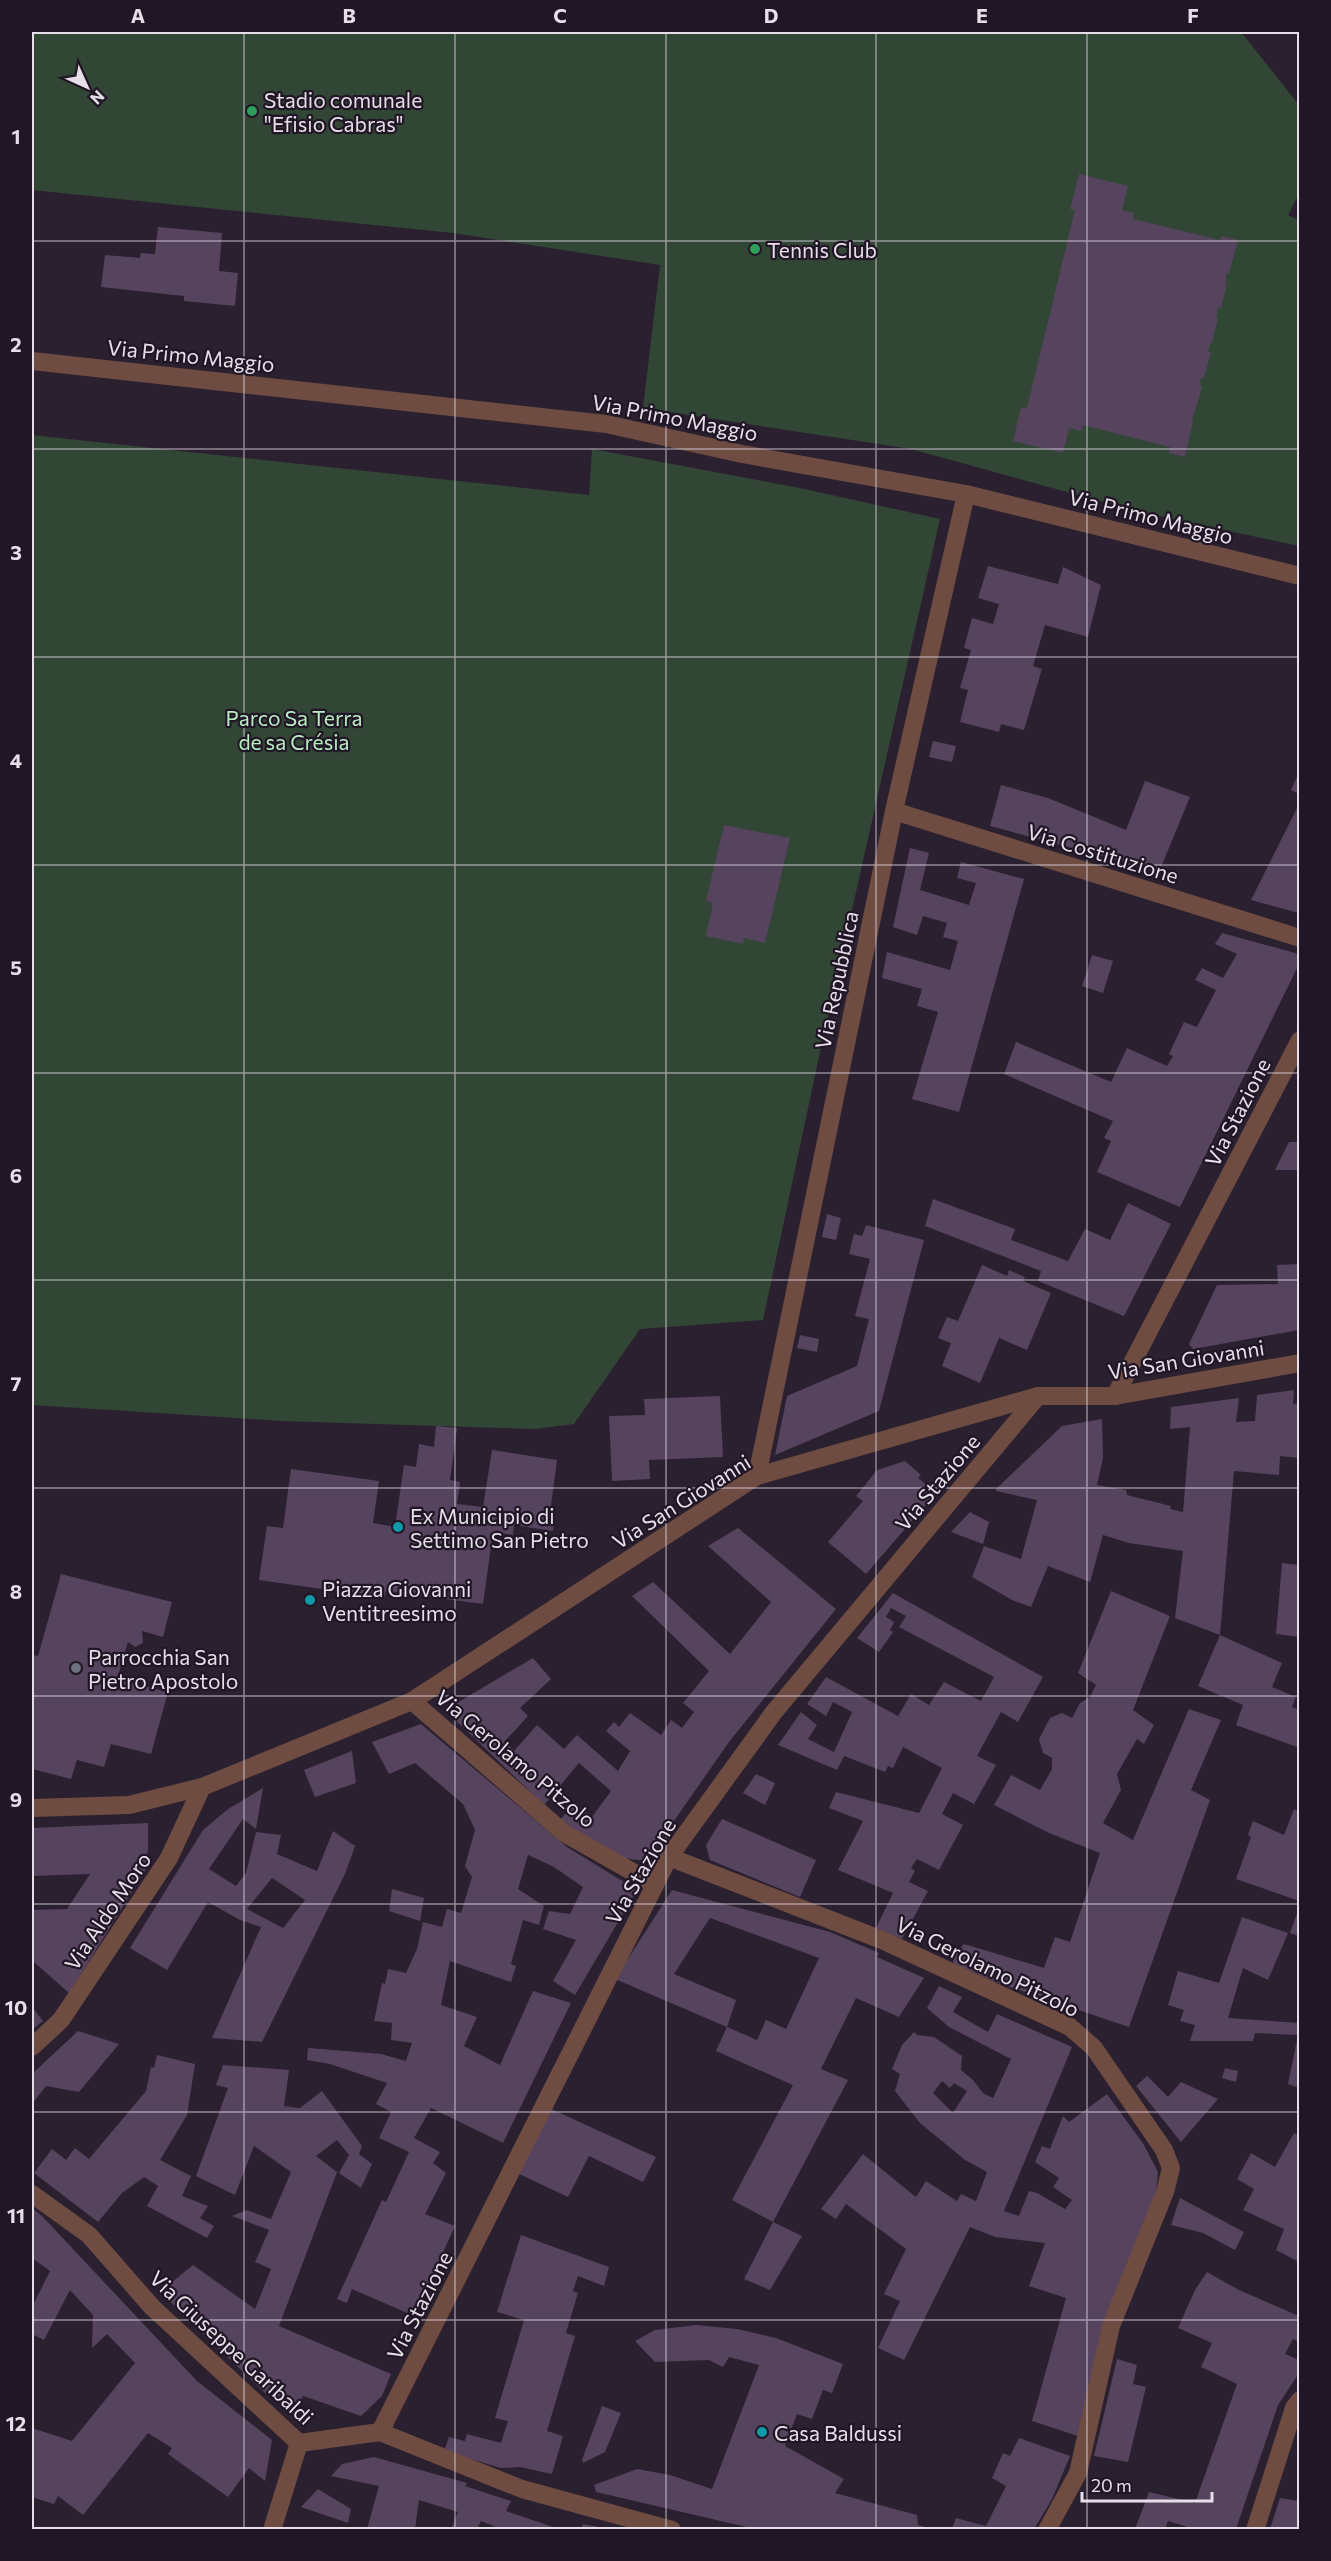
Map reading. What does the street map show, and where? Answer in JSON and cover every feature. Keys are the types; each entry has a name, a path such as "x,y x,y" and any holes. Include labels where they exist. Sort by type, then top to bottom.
{"street":[{"name":"Via Primo Maggio","path":"32,361 606,424 742,454 966,494 1299,576"},
{"name":"Via Repubblica","path":"757,1476 894,811 966,494"},
{"name":"Via Costituzione","path":"894,811 1299,938"},
{"name":"Via Stazione","path":"1114,1396 1299,1040"},
{"name":"Via San Giovanni","path":"32,1808 129,1805 202,1787 412,1701 757,1476 1038,1396 1114,1396 1299,1363"},
{"name":"Via Stazione","path":"381,2432 669,1857 774,1712 1038,1396"},
{"name":"Via Gerolamo Pitzolo","path":"412,1701 564,1833 654,1884"},
{"name":"Via Aldo Moro","path":"32,2047 61,2020 169,1858 202,1787"},
{"name":"Via Gerolamo Pitzolo","path":"669,1857 882,1940 1070,2027 1094,2048 1164,2150 1171,2168 1165,2192 1111,2326 1078,2473 1047,2529"},
{"name":"Via Giuseppe Garibaldi","path":"32,2194 89,2235 152,2307 299,2443 381,2432 522,2489 672,2529"},
{"path":"1255,2529 1294,2408 1299,2400"},
{"path":"272,2529 299,2443"}],"green space":[{"path":"32,32 1241,32 1299,105 1299,194 1288,215 1300,221 1299,546 1136,511 911,449 643,408 660,265 453,233 32,190"},
{"name":"Parco Sa Terra de sa Crésia","path":"32,435 589,495 592,449 800,488 940,519 820,1052 763,1320 640,1329 574,1424 535,1429 282,1421 32,1405"}],"building":[{"path":"1079,174 1128,186 1122,210 1134,213 1133,219 1220,240 1221,236 1238,240 1229,274 1227,273 1221,309 1218,308 1216,317 1218,318 1208,352 1211,352 1204,378 1201,378 1200,386 1202,387 1185,457 1169,453 1170,447 1083,425 1081,431 1069,428 1063,453 1013,441 1021,407 1027,408 1075,210 1070,209"},
{"path":"158,227 222,233 219,271 238,273 235,306 184,301 184,296 101,287 105,255 140,258 141,253 155,254"},
{"path":"988,566 1058,584 1063,567 1101,585 1088,637 1045,625 1033,666 1042,669 1024,730 1001,724 999,732 960,722 968,690 960,688 971,650 964,648 972,618 993,624 999,604 978,598"},
{"path":"933,741 956,746 952,762 929,757"},
{"path":"1299,772 1299,794 1291,790"},
{"path":"1145,781 1190,797 1159,872 990,826 1001,785 1048,798 1126,830"},
{"path":"1299,804 1299,913 1251,900"},
{"path":"724,825 790,838 765,943 744,938 743,944 706,936 713,903 706,901"},
{"path":"910,848 929,853 920,890 969,905 976,883 957,878 961,862 1024,879 959,1112 912,1099 938,1012 917,1006 922,989 882,978 887,952 950,970 958,941 943,937 947,923 923,916 917,935 893,927"},
{"path":"1222,933 1299,954 1299,964 1180,1207 1097,1172 1111,1141 1104,1138 1113,1121 1004,1074 1016,1042 1111,1082 1127,1048 1167,1066 1173,1056 1169,1054 1184,1022 1197,1027 1216,990 1195,980 1202,968 1223,978 1237,954 1215,944"},
{"path":"1092,955 1113,961 1103,993 1082,986"},
{"path":"1289,1142 1299,1142 1299,1170 1275,1170"},
{"path":"933,1199 1015,1229 1011,1240 1068,1261 1085,1229 1110,1240 1128,1203 1171,1224 1124,1316 1038,1281 1041,1271 925,1226"},
{"path":"827,1214 841,1218 836,1240 822,1237"},
{"path":"866,1225 924,1240 879,1411 775,1455 787,1396 857,1366 869,1319 855,1316 870,1259 849,1254 854,1234 862,1236"},
{"path":"1299,1264 1299,1330 1193,1349 1189,1344 1217,1285 1278,1284 1277,1265"},
{"path":"982,1265 1007,1276 1009,1270 1025,1277 1023,1281 1051,1293 1027,1350 999,1338 980,1383 942,1366 951,1343 938,1338 947,1317 958,1321"},
{"path":"800,1335 819,1339 817,1352 797,1348"},
{"path":"1294,1390 1293,1404 1299,1403 1299,1458 1280,1456 1279,1475 1234,1471 1220,1635 1175,1618 1183,1551 1129,1543 1103,1535 1090,1582 1048,1566 1031,1607 1012,1600 972,1577 984,1546 1021,1559 1037,1500 996,1491 996,1489 1062,1426 1102,1419 1103,1458 1097,1485 1126,1490 1127,1495 1171,1506 1170,1509 1183,1512 1190,1427 1170,1429 1171,1407 1239,1398 1236,1422 1255,1421 1257,1395"},
{"path":"720,1396 723,1457 649,1460 650,1479 612,1481 609,1416 645,1415 644,1399"},
{"name":"Ex Municipio di Settimo San Pietro","path":"436,1426 457,1428 450,1480 460,1482 457,1504 483,1507 492,1450 557,1460 550,1513 555,1514 553,1531 514,1525 513,1535 493,1532 483,1604 386,1591 384,1598 259,1580 267,1526 283,1528 291,1469 379,1481 373,1523 395,1527 404,1465 416,1467 419,1444 434,1447"},
{"path":"905,1461 921,1475 918,1478 936,1493 866,1574 828,1542 863,1501 856,1496 877,1470"},
{"path":"970,1512 989,1522 983,1544 951,1532"},
{"path":"738,1528 836,1609 729,1742 646,1861 622,1858 579,1834 561,1819 574,1803 592,1817 611,1791 579,1763 544,1805 445,1710 533,1658 551,1679 520,1708 528,1716 505,1741 514,1751 537,1725 564,1749 577,1735 618,1771 630,1751 606,1731 614,1722 619,1727 630,1713 661,1735 671,1720 682,1728 694,1712 683,1703 709,1671 632,1596 653,1582 730,1654 771,1602 708,1546"},
{"path":"1282,1563 1299,1565 1299,1637 1276,1634"},
{"name":"Parrocchia San Pietro Apostolo","path":"61,1574 172,1602 163,1637 142,1631 143,1643 135,1647 128,1642 117,1679 168,1692 151,1754 111,1744 104,1767 77,1760 71,1779 32,1769 32,1655 38,1656"},
{"path":"1111,1591 1170,1616 1133,1710 1154,1725 1144,1744 1137,1739 1117,1774 1121,1790 1103,1823 1133,1840 1189,1709 1221,1720 1191,1790 1210,1800 1129,2027 995,1982 954,1964 952,1957 964,1944 1044,1968 1055,1937 1070,1942 1100,1853 1049,1833 994,1805 1011,1775 1040,1790 1052,1769 1052,1758 1043,1753 1039,1739 1050,1718 1062,1713 1072,1718 1080,1703 1090,1697 1096,1685 1078,1673"},
{"path":"893,1593 1043,1677 1018,1722 1001,1712 977,1756 996,1765 974,1804 953,1793 942,1814 963,1825 939,1870 917,1859 911,1868 915,1871 909,1882 928,1891 902,1939 876,1928 893,1893 838,1870 863,1821 829,1808 836,1792 919,1813 942,1768 903,1747 893,1768 888,1766 885,1772 844,1756 837,1770 778,1745 801,1712 817,1725 808,1739 834,1752 852,1712 833,1702 826,1716 807,1704 826,1677 898,1716 911,1694 929,1705 944,1682 981,1701 994,1677 899,1627 906,1616 891,1608 886,1617 894,1622 890,1630 893,1632 879,1652 857,1638"},
{"path":"1220,1635 1282,1663 1272,1687 1296,1697 1292,1707 1299,1710 1297,1747 1236,1725 1243,1705 1198,1686"},
{"path":"421,1724 567,1847 637,1890 575,1995 553,1981 576,1940 543,1929 549,1911 570,1914 583,1887 554,1867 528,1855 518,1889 544,1906 539,1925 523,1920 511,1964 516,1966 511,1982 450,1961 441,2005 477,2017 464,2046 500,2065 533,1991 571,2003 503,2143 431,2108 414,2138 440,2152 433,2163 446,2173 425,2214 455,2226 414,2316 352,2289 347,2303 337,2299 382,2200 386,2202 409,2152 379,2138 391,2112 376,2104 387,2083 330,2064 307,2060 308,2048 381,2054 406,2061 412,2043 391,2040 392,2023 374,2021 382,1983 385,1984 388,1969 406,1973 417,1949 423,1922 442,1927 447,1909 461,1913 472,1877 465,1866 475,1830 463,1804 415,1763 389,1774 372,1742"},
{"path":"352,1751 356,1783 315,1797 304,1770"},
{"path":"756,1774 775,1783 765,1805 743,1793"},
{"path":"263,1788 256,1829 243,1819 209,1869 236,1886 246,1873 256,1832 281,1835 277,1854 317,1871 333,1831 355,1846 345,1874 262,2042 212,2038 261,1927 240,1920 208,1902 167,1970 130,1948 203,1830 228,1809","holes":["272,1878 305,1900 283,1928 247,1909"]},
{"path":"1294,1809 1299,1812 1299,1901 1236,1879 1251,1837 1248,1835 1253,1821 1284,1835"},
{"path":"722,1819 816,1860 800,1897 710,1860 706,1845"},
{"path":"148,1823 145,1871 69,1993 34,1962 32,1910 67,1909 90,1874 32,1876 32,1828"},
{"path":"392,1889 424,1898 420,1921 389,1911"},
{"path":"672,1890 830,1932 879,1953 877,1957 924,1978 899,2017 856,1998 821,2069 848,2080 773,2222 732,2200 793,2085 716,2051 727,2027 615,1979","holes":["710,1918 819,1958 786,2029 766,2020 757,2040 727,2027 736,2000 674,1974"]},
{"path":"1299,1908 1299,1936 1290,1933"},
{"path":"1242,1917 1288,1933 1268,1980 1243,1968 1228,2018 1299,2023 1299,2088 1288,2084 1298,2035 1255,2033 1253,2041 1190,2041 1195,2025 1180,2021 1184,2010 1168,2005 1178,1971 1219,1983"},
{"path":"939,1986 962,1997 953,2012 988,2032 997,2014 1072,2047 1004,2211 1019,2216 1029,2191 1065,2209 1072,2200 1053,2187 1059,2178 1035,2162 1042,2146 1050,2149 1063,2116 1069,2122 1107,2094 1144,2145 1158,2172 1156,2193 1078,2436 1032,2421 1066,2298 1029,2286 1045,2243 995,2237 970,2227 904,2360 878,2348 900,2301 884,2294 906,2249 846,2204 836,2219 821,2209 863,2154 916,2197 926,2181 957,2201 961,2194 976,2201 987,2172 965,2160 920,2123 895,2091 900,2074 892,2069 902,2045 914,2032 917,2035 934,2037 962,2056 961,2070 983,2093 993,2098 1011,2059 949,2027 927,2008","holes":["942,2081 950,2088 954,2083 967,2091 953,2113 933,2093"]},
{"path":"32,2007 43,2021 32,2030"},
{"path":"78,2031 119,2044 79,2092 46,2086 32,2104 32,2074"},
{"path":"157,2055 195,2064 187,2115 160,2160 191,2176 182,2196 208,2206 200,2218 214,2226 207,2238 147,2206 158,2186 144,2177 122,2193 98,2222 34,2173 52,2149 66,2160 75,2148 89,2159 146,2091 151,2067 154,2068"},
{"path":"223,2065 289,2070 284,2106 300,2108 322,2091 362,2146 359,2154 372,2164 361,2188 339,2173 349,2155 337,2140 316,2156 337,2172 279,2326 391,2374 382,2396 361,2416 303,2396 298,2407 265,2393 160,2292 193,2265 255,2309 271,2269 255,2262 269,2230 232,2216 247,2210 271,2219 291,2172 254,2146 235,2195 196,2176 228,2088 216,2085"},
{"path":"1225,2068 1238,2071 1236,2082 1222,2078"},
{"path":"1147,2076 1168,2097 1181,2082 1218,2099 1181,2142 1136,2086"},
{"path":"547,2107 656,2157 643,2182 589,2156 568,2197 515,2172"},
{"path":"1294,2133 1299,2136 1299,2262 1276,2250 1284,2229 1243,2210 1254,2189 1237,2179 1251,2153 1275,2167"},
{"path":"1180,2198 1244,2232 1235,2250 1203,2233 1171,2225"},
{"path":"32,2208 197,2381 272,2440 265,2481 249,2468 228,2497 168,2454 172,2448 148,2433 83,2515 58,2496 54,2504 32,2497 32,2428 72,2441 135,2363 107,2334 92,2348 93,2315 70,2290 44,2340 32,2334 32,2307 50,2271 32,2258"},
{"path":"773,2222 802,2236 770,2290 744,2279"},
{"path":"521,2235 609,2267 604,2286 578,2276 573,2291 578,2293 566,2333 575,2336 547,2431 563,2436 552,2474 520,2467 501,2468 444,2451 449,2437 465,2441 467,2434 501,2443 508,2421 495,2418 524,2320 497,2312"},
{"path":"1207,2272 1239,2290 1299,2316 1299,2342 1293,2339 1285,2354 1299,2360 1299,2373 1278,2405 1236,2529 1194,2529 1168,2521 1165,2529 1135,2529 1149,2492 1195,2503 1237,2384 1201,2367 1212,2343 1178,2328 1195,2290"},
{"name":"Casa Baldussi","path":"696,2325 737,2329 776,2338 843,2364 832,2393 823,2390 812,2419 797,2414 785,2446 844,2479 835,2493 917,2515 918,2525 932,2529 755,2529 596,2492 594,2485 637,2469 670,2475 712,2489 759,2365 729,2357 723,2367 709,2360 655,2362 635,2341 655,2330"},
{"path":"1117,2359 1137,2365 1133,2384 1146,2387 1128,2462 1094,2456"},
{"path":"602,2406 621,2413 605,2452 583,2463 582,2460"},
{"path":"1019,2438 1070,2456 1052,2499 1034,2529 952,2529 956,2518 986,2526 1006,2486 992,2478 1003,2453 1010,2456"},
{"path":"374,2457 467,2483 465,2486 511,2501 506,2511 559,2529 501,2529 481,2521 477,2529 451,2529 458,2512 419,2500 415,2529 367,2529 379,2486 331,2476 342,2464"},
{"path":"318,2489 351,2509 348,2523 301,2507"},
{"path":"1280,2498 1299,2501 1299,2529 1270,2529"},
{"path":"583,2524 604,2528 604,2529 581,2529"}],"place":[{"name":"Stadio comunale \"Efisio Cabras\"","path":"252,111"},
{"name":"Tennis Club","path":"755,249"},
{"name":"Ex Municipio di Settimo San Pietro","path":"398,1527"},
{"name":"Piazza Giovanni Ventitreesimo","path":"310,1600"},
{"name":"Parrocchia San Pietro Apostolo","path":"76,1668"},
{"name":"Casa Baldussi","path":"762,2432"}]}
